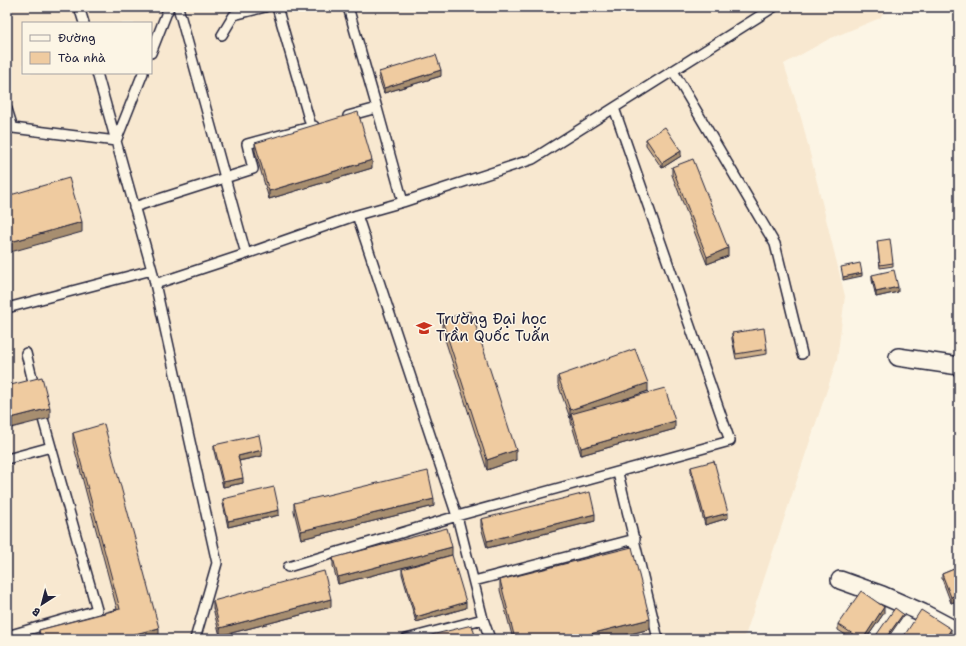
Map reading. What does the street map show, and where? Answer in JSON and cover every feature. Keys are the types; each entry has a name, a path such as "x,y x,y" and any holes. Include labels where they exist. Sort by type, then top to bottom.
{"street":[{"path":"898,357 959,366"},
{"path":"840,580 882,595 923,613 959,632"}],"lane":[{"path":"79,7 84,22"},
{"path":"152,50 169,7"},
{"path":"178,7 246,254"},
{"path":"222,35 234,15 265,7"},
{"path":"277,7 311,126"},
{"path":"348,7 403,202"},
{"path":"155,284 357,215 403,202 533,159 774,7"},
{"path":"673,71 775,244 802,354"},
{"path":"97,74 152,270 217,563 195,639"},
{"path":"116,142 143,74"},
{"path":"340,118 377,108"},
{"path":"288,568 457,516 730,441 614,108"},
{"path":"7,109 10,128 116,142"},
{"path":"134,208 253,169 247,144 326,122"},
{"path":"357,215 457,516 483,619 490,639"},
{"path":"7,308 152,270"},
{"path":"7,636 97,610 40,411 26,353"},
{"path":"7,459 51,447"},
{"path":"618,473 658,639"},
{"path":"474,581 635,539"},
{"path":"406,639 483,619"}],"shaded area":[{"name":"Trường Đại học Trần Quốc Tuấn","path":"7,7 887,7 880,18 829,39 784,64 802,121 845,296 837,360 744,639 7,639"}],"building":[{"path":"436,55 441,70 384,88 379,72"},
{"path":"358,112 372,160 269,191 255,143"},
{"path":"665,127 681,151 662,163 646,139"},
{"path":"693,159 728,248 707,257 672,167"},
{"path":"69,178 82,222 7,243 7,196"},
{"path":"890,239 893,263 880,265 877,241"},
{"path":"860,263 862,273 843,277 841,267"},
{"path":"894,270 898,287 876,292 872,275"},
{"path":"471,311 516,450 487,460 442,320"},
{"path":"764,328 767,349 736,354 732,333"},
{"path":"635,349 648,383 570,410 558,376"},
{"path":"42,377 50,408 7,419 7,386"},
{"path":"665,388 675,421 581,448 571,414"},
{"path":"104,424 159,628 115,639 41,639 39,630 120,609 73,433"},
{"path":"259,435 262,450 238,456 243,478 223,482 214,445"},
{"path":"714,461 728,513 705,519 691,467"},
{"path":"428,471 434,499 301,531 294,503"},
{"path":"274,487 279,510 228,521 223,499"},
{"path":"590,492 595,514 487,541 481,519"},
{"path":"447,528 452,547 338,577 333,558"},
{"path":"632,547 650,619 570,639 515,639 500,580"},
{"path":"452,555 466,602 416,617 402,569"},
{"path":"959,567 959,594 951,597 942,574"},
{"path":"324,571 331,599 220,628 213,601"},
{"path":"861,591 884,607 863,639 860,639 838,624"},
{"path":"895,608 903,614 885,639 877,639 875,637"},
{"path":"921,610 951,629 945,639 902,639"},
{"path":"472,625 476,639 415,639"}],"place":[{"name":"Trường Đại học Trần Quốc Tuấn","path":"424,328"}]}
